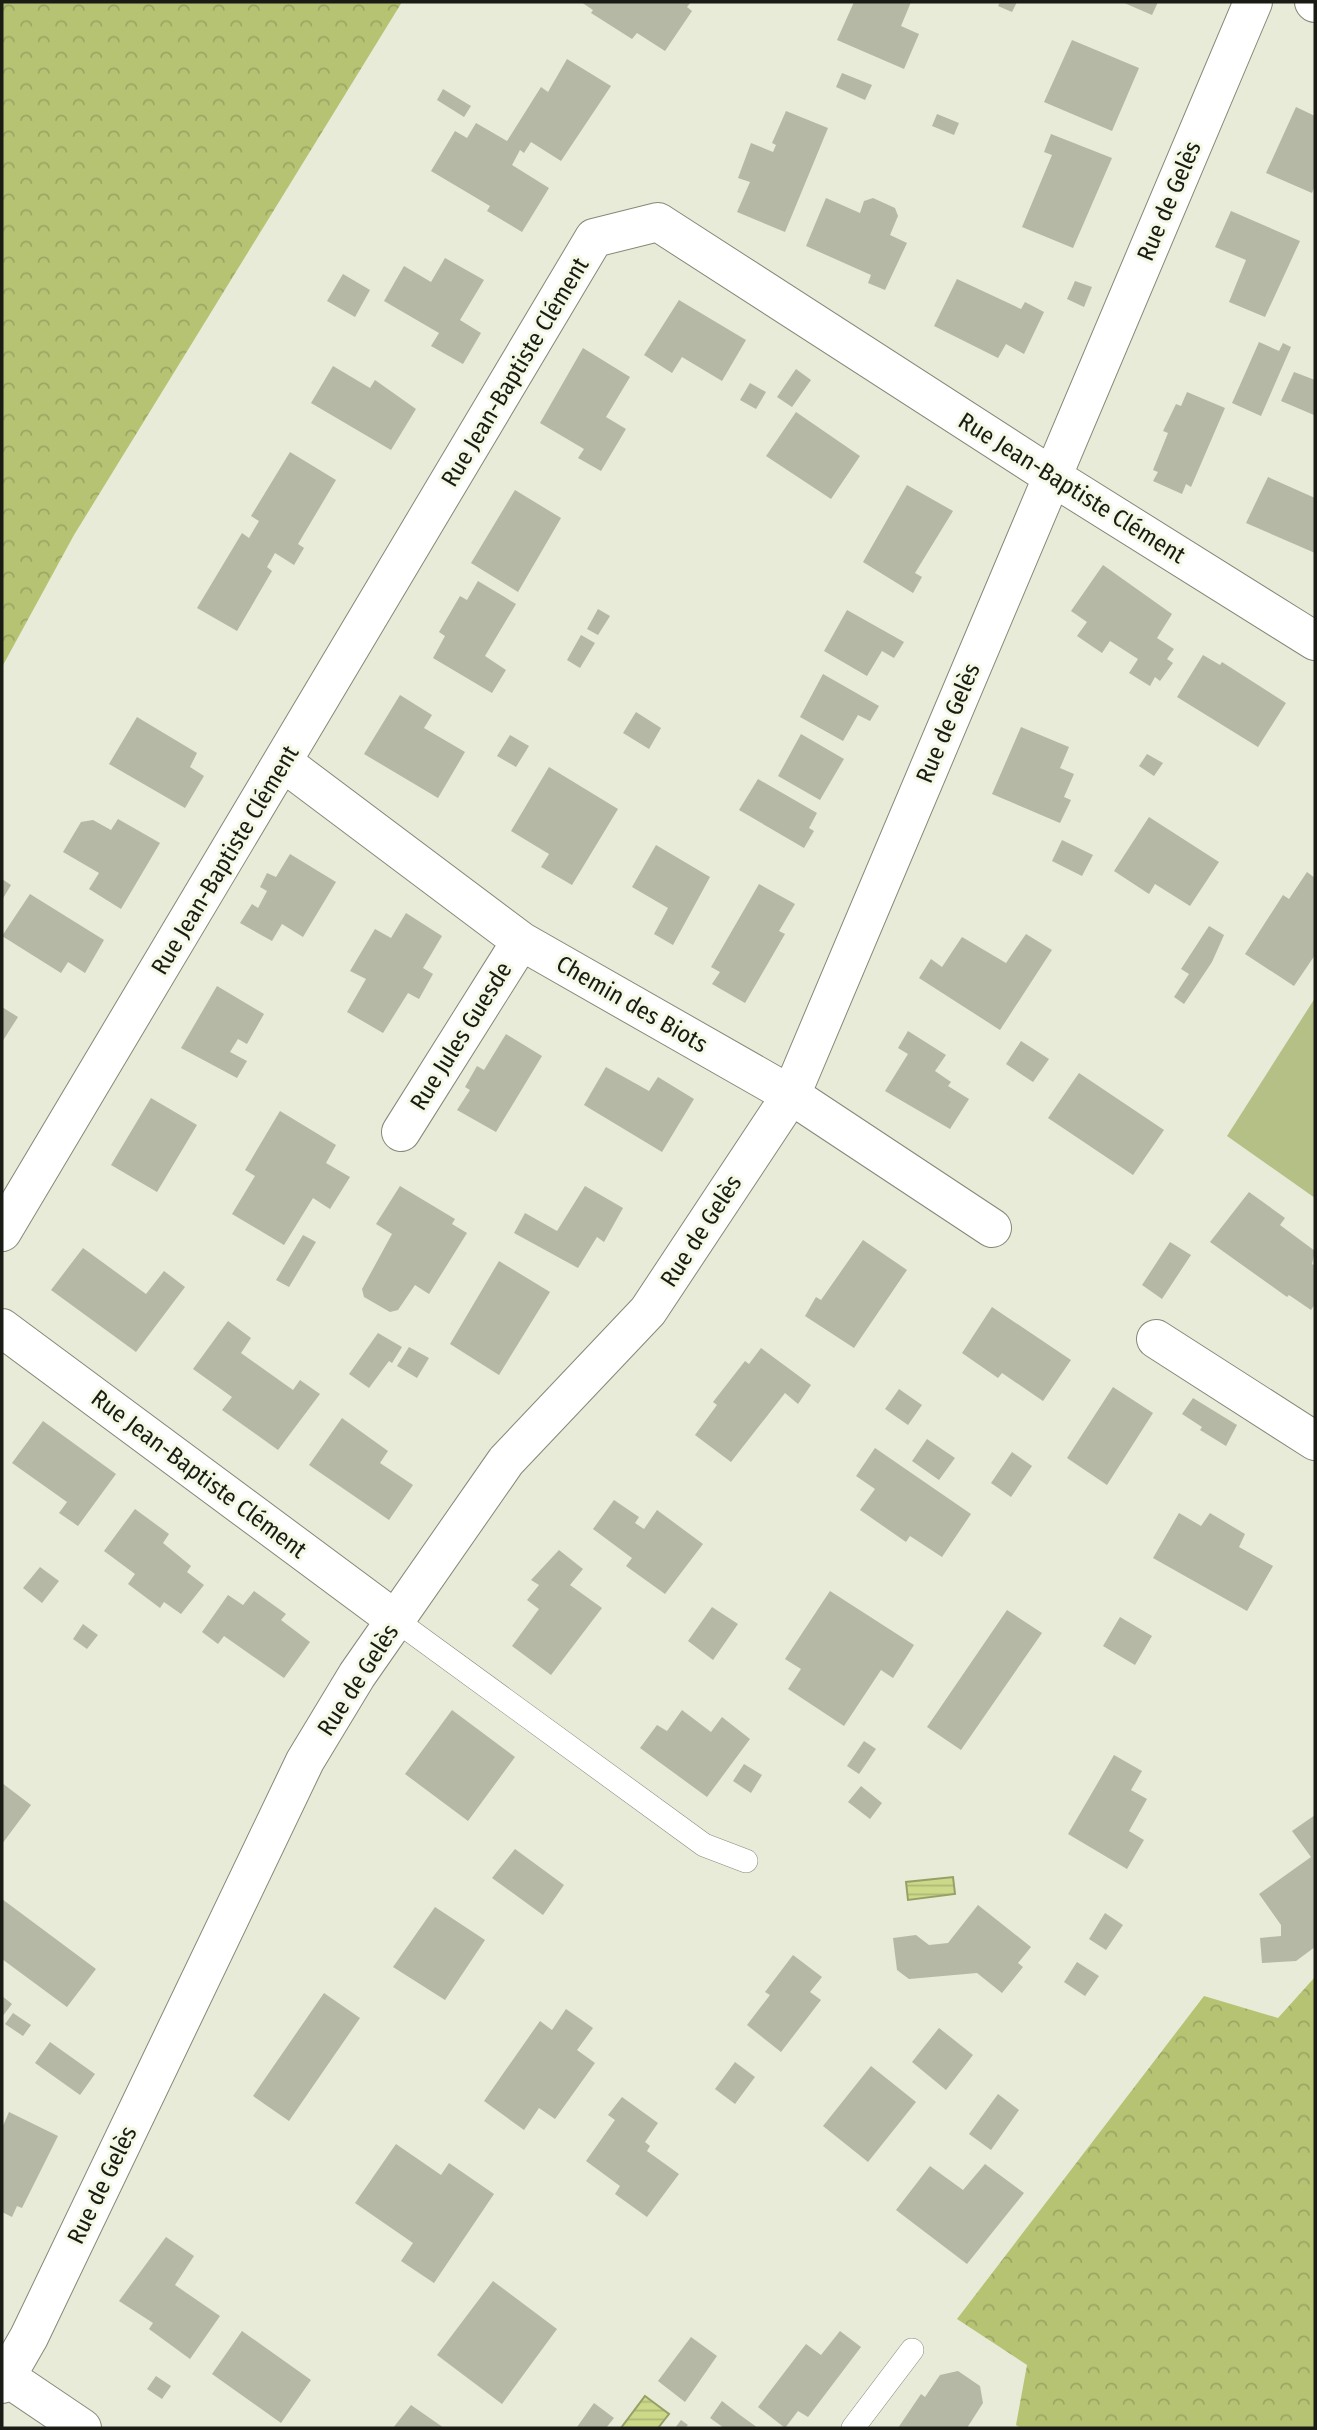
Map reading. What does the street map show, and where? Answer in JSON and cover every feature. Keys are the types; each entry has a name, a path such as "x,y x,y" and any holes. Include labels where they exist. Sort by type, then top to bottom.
{"street":[{"name":"Rue de Gelès","path":"3,2379 305,1761 357,1675 506,1461 648,1311 791,1095 1253,2"},
{"name":"Rue Jean-Baptiste Clément","path":"2,1232 284,763 594,238 658,222 1053,477 1315,641"},
{"name":"Chemin des Biots","path":"284,763 521,941 791,1095 992,1228"},
{"name":"Rue Jules Guesde","path":"401,1132 521,941"},
{"name":"Rue Jean-Baptiste Clément","path":"2,1328 397,1621"},
{"path":"1156,1339 1315,1441"},
{"path":"3,2379 82,2428"}],"lane":[{"path":"397,1621 704,1845 746,1861"},
{"path":"853,2428 912,2350"}],"shaded area":[{"path":"1315,998 1315,1198 1227,1136"},
{"path":"953,1877 955,1894 908,1900 906,1882"},
{"path":"645,2396 669,2414 658,2428 621,2428"}],"green space":[{"path":"2,2 402,2 74,535 2,667"},
{"path":"1315,1977 1315,2428 1021,2428 1016,2425 1027,2365 957,2319 1204,1996 1278,2018"}],"building":[{"path":"581,2 691,2 687,7 692,11 665,51 637,33 632,39 591,13 593,10"},
{"path":"854,2 911,2 901,26 919,34 904,69 837,40"},
{"path":"1000,2 1017,2 1012,12 998,6"},
{"path":"1122,2 1158,2 1152,15"},
{"path":"1072,40 1139,68 1112,131 1044,102"},
{"path":"567,59 611,86 561,161 531,142 524,153 520,150 512,165 549,188 522,232 487,211 490,206 431,171 455,131 467,138 476,123 507,141 541,87 548,92"},
{"path":"842,73 872,85 865,100 836,87"},
{"path":"443,89 471,106 464,117 437,100"},
{"path":"1296,107 1315,116 1315,186 1312,193 1266,173"},
{"path":"786,111 828,128 785,232 737,212 750,182 738,178 751,143 773,152 776,145 772,143"},
{"path":"937,114 959,123 954,135 932,126"},
{"path":"1051,134 1112,158 1073,248 1022,227 1052,155 1044,152"},
{"path":"826,198 860,213 864,201 873,198 895,208 898,216 890,235 907,243 885,290 868,283 871,275 806,246"},
{"path":"1231,211 1300,241 1265,317 1229,302 1246,260 1215,247"},
{"path":"445,258 484,280 460,320 481,333 463,364 431,346 439,333 384,301 404,266 431,282"},
{"path":"343,274 370,290 355,317 327,301"},
{"path":"957,279 1021,309 1025,302 1044,312 1024,354 1006,344 998,358 934,326"},
{"path":"1075,281 1092,287 1084,307 1067,299"},
{"path":"679,300 746,340 722,381 682,357 672,373 644,355"},
{"path":"1259,342 1279,351 1283,343 1291,347 1261,416 1232,403"},
{"path":"583,348 630,377 606,417 626,429 601,471 578,458 584,449 540,423"},
{"path":"333,366 370,388 375,380 416,409 391,450 311,403"},
{"path":"796,369 811,380 792,407 777,397"},
{"path":"1294,372 1315,380 1314,415 1281,401"},
{"path":"750,383 766,392 756,409 740,400"},
{"path":"1187,392 1225,408 1191,487 1186,484 1182,494 1153,481 1158,472 1153,470 1168,433 1163,431 1176,404 1181,406"},
{"path":"796,412 860,456 831,499 766,456"},
{"path":"290,452 336,480 298,544 304,548 294,565 275,553 267,567 272,571 237,631 197,608 242,533 249,538 259,521 251,516"},
{"path":"1268,477 1315,498 1315,553 1246,523"},
{"path":"907,485 953,511 915,573 922,577 913,593 863,562"},
{"path":"515,490 561,518 518,592 471,563"},
{"path":"1103,565 1172,614 1157,638 1174,649 1167,659 1173,663 1160,681 1155,677 1150,686 1129,673 1138,659 1110,641 1102,653 1077,636 1087,622 1071,611"},
{"path":"478,581 516,604 485,656 506,670 492,693 433,658 445,636 439,632 460,596 467,600"},
{"path":"598,609 610,616 598,635 587,629"},
{"path":"847,610 904,642 894,658 882,651 867,676 824,651"},
{"path":"581,635 595,643 580,668 567,660"},
{"path":"1203,655 1220,665 1222,662 1286,703 1258,747 1177,697"},
{"path":"823,674 879,706 870,721 858,715 843,741 800,717"},
{"path":"400,695 432,715 424,728 465,752 438,798 364,754"},
{"path":"636,712 661,728 649,749 623,733"},
{"path":"137,717 197,753 190,767 204,776 185,808 109,764"},
{"path":"1021,727 1069,747 1060,768 1074,774 1064,797 1071,800 1060,823 992,794"},
{"path":"801,734 844,759 820,800 778,776"},
{"path":"510,735 529,746 516,767 497,756"},
{"path":"1147,754 1163,763 1154,776 1139,766"},
{"path":"549,767 618,809 572,885 541,867 549,854 511,831"},
{"path":"758,779 817,813 809,828 814,831 804,848 739,810"},
{"path":"1149,817 1219,862 1190,906 1155,884 1149,894 1114,871"},
{"path":"118,819 160,843 121,909 89,889 99,873 63,852 81,822 93,820 111,830"},
{"path":"1062,840 1093,855 1082,876 1052,861"},
{"path":"656,845 710,877 673,945 654,934 668,908 632,887"},
{"path":"290,854 336,882 303,937 282,924 272,941 240,923 252,904 258,908 267,891 260,887 267,873 276,877"},
{"path":"1307,872 1315,878 1315,955 1294,986 1245,954 1283,895 1289,899"},
{"path":"2,879 11,885 2,900"},
{"path":"759,884 795,904 779,931 785,934 745,1003 712,984 720,972 711,967"},
{"path":"30,894 104,940 85,973 68,962 61,973 2,936"},
{"path":"406,913 442,936 423,968 433,974 419,999 408,993 383,1033 347,1012 366,979 350,971 375,929 391,938"},
{"path":"1209,926 1224,935 1212,962 1184,1004 1174,997 1189,974 1181,969"},
{"path":"1026,934 1052,950 1000,1030 919,978 931,959 942,967 962,937 1006,963"},
{"path":"217,986 264,1014 247,1044 238,1039 230,1052 247,1061 237,1078 181,1048"},
{"path":"2,1007 18,1017 2,1042"},
{"path":"908,1031 946,1055 935,1071 951,1082 948,1086 969,1099 950,1129 885,1091 908,1054 898,1048"},
{"path":"506,1034 542,1056 496,1132 457,1110 470,1090 465,1087 477,1066 484,1070"},
{"path":"1021,1041 1049,1059 1033,1082 1006,1064"},
{"path":"606,1067 649,1091 658,1077 694,1099 662,1152 584,1105"},
{"path":"1079,1073 1164,1130 1133,1175 1048,1118"},
{"path":"151,1098 197,1125 157,1192 111,1165"},
{"path":"280,1111 336,1145 326,1163 350,1177 330,1209 313,1198 284,1245 232,1214 255,1176 245,1170"},
{"path":"400,1186 455,1219 452,1224 467,1233 429,1294 415,1285 398,1310 390,1312 364,1297 362,1289 392,1234 376,1224"},
{"path":"585,1186 623,1208 604,1242 597,1237 578,1268 514,1233 525,1213 557,1231"},
{"path":"1249,1192 1285,1218 1280,1225 1315,1251 1312,1264 1315,1266 1315,1304 1311,1310 1289,1295 1287,1297 1210,1242"},
{"path":"303,1235 316,1242 289,1287 276,1280"},
{"path":"863,1240 907,1270 854,1348 805,1316 816,1297 821,1300"},
{"path":"1170,1242 1191,1255 1162,1299 1142,1285"},
{"path":"83,1248 146,1294 164,1271 185,1287 136,1352 51,1290"},
{"path":"499,1261 550,1292 499,1375 450,1344"},
{"path":"992,1307 1071,1360 1043,1401 1002,1373 998,1378 962,1353"},
{"path":"228,1321 251,1338 241,1353 293,1390 300,1380 320,1394 278,1450 222,1410 232,1397 193,1369"},
{"path":"378,1333 402,1347 392,1363 389,1361 369,1388 349,1374"},
{"path":"409,1347 429,1358 417,1378 397,1366"},
{"path":"761,1348 811,1385 798,1404 785,1393 731,1462 695,1435 717,1405 713,1402 745,1361 749,1364"},
{"path":"1113,1387 1153,1413 1107,1485 1067,1458"},
{"path":"899,1389 922,1405 908,1425 885,1409"},
{"path":"1193,1398 1237,1425 1226,1446 1200,1430 1202,1427 1182,1414"},
{"path":"342,1418 388,1451 380,1463 413,1485 389,1520 309,1465"},
{"path":"43,1421 116,1474 78,1526 59,1513 67,1502 12,1463"},
{"path":"927,1439 955,1458 939,1480 912,1461"},
{"path":"875,1448 971,1514 942,1557 910,1536 906,1542 860,1510 875,1489 856,1476"},
{"path":"1012,1452 1032,1466 1011,1497 991,1483"},
{"path":"614,1500 639,1517 635,1523 644,1529 657,1510 703,1544 665,1594 626,1566 632,1558 593,1529"},
{"path":"135,1509 169,1534 163,1543 191,1566 187,1572 204,1585 181,1614 164,1602 160,1608 128,1584 135,1574 104,1551"},
{"path":"1179,1513 1201,1526 1210,1513 1245,1534 1239,1547 1273,1566 1247,1611 1153,1558"},
{"path":"559,1550 583,1569 570,1585 602,1608 551,1675 512,1646 539,1609 527,1600 539,1585 531,1580"},
{"path":"40,1567 59,1581 42,1603 23,1588"},
{"path":"254,1591 286,1614 281,1620 310,1642 284,1678 224,1636 218,1644 202,1632 228,1595 243,1605"},
{"path":"830,1591 914,1645 893,1678 881,1670 844,1726 788,1689 801,1669 785,1659"},
{"path":"712,1607 738,1624 713,1660 688,1641"},
{"path":"1007,1610 1042,1633 961,1750 927,1727"},
{"path":"1120,1617 1152,1636 1135,1665 1103,1646"},
{"path":"83,1624 98,1635 87,1649 73,1639"},
{"path":"452,1710 515,1757 468,1821 405,1774"},
{"path":"682,1710 711,1732 722,1717 750,1739 707,1797 640,1748 657,1725 667,1731"},
{"path":"864,1741 876,1749 859,1774 847,1766"},
{"path":"1114,1755 1142,1771 1131,1790 1147,1799 1129,1831 1144,1840 1127,1869 1068,1834"},
{"path":"744,1764 762,1775 751,1793 733,1781"},
{"path":"2,1783 31,1805 2,1844"},
{"path":"861,1786 882,1803 870,1819 848,1802"},
{"path":"1315,1815 1315,1947 1296,1961 1262,1963 1260,1938 1281,1936 1281,1925 1259,1894 1311,1857 1292,1831"},
{"path":"515,1849 564,1885 543,1915 492,1878"},
{"path":"2,1899 96,1969 67,2007 2,1959"},
{"path":"978,1905 1031,1947 1018,1963 1023,1967 1002,1993 977,1973 909,1979 897,1970 893,1938 916,1935 929,1945 948,1943"},
{"path":"435,1907 485,1940 445,2000 393,1967"},
{"path":"1105,1913 1123,1925 1106,1950 1089,1939"},
{"path":"793,1955 822,1977 810,1992 821,2000 781,2052 747,2025 770,1995 765,1992"},
{"path":"1077,1962 1099,1976 1085,1996 1064,1982"},
{"path":"324,1993 360,2018 289,2121 253,2096"},
{"path":"2,1996 12,2004 2,2017"},
{"path":"566,2009 593,2028 577,2050 595,2063 555,2119 539,2108 524,2130 484,2101 540,2021 552,2030"},
{"path":"13,2013 31,2025 23,2036 5,2024"},
{"path":"939,2028 973,2055 946,2090 912,2062"},
{"path":"50,2042 95,2074 80,2095 35,2063"},
{"path":"735,2062 755,2077 735,2104 715,2089"},
{"path":"871,2066 916,2102 868,2162 823,2126"},
{"path":"998,2094 1019,2110 991,2150 969,2134"},
{"path":"622,2097 658,2123 645,2142 650,2146 647,2151 679,2174 647,2217 615,2194 620,2186 586,2161 615,2120 608,2115"},
{"path":"9,2112 58,2136 22,2208 17,2206 12,2217 2,2212 2,2128"},
{"path":"396,2144 441,2175 449,2163 494,2194 434,2283 401,2261 413,2243 355,2203"},
{"path":"985,2164 1024,2193 967,2264 896,2210 930,2166 963,2190"},
{"path":"166,2237 194,2256 175,2285 220,2316 190,2359 149,2329 153,2323 119,2301"},
{"path":"493,2281 557,2329 502,2404 437,2355"},
{"path":"242,2331 311,2380 281,2423 212,2374"},
{"path":"840,2331 861,2347 808,2417 798,2411 785,2428 758,2407 806,2344 821,2355"},
{"path":"691,2337 717,2356 685,2402 658,2381"},
{"path":"958,2371 980,2386 983,2403 967,2428 898,2428 921,2394 925,2397 940,2375"},
{"path":"156,2376 171,2386 162,2399 147,2389"},
{"path":"722,2401 758,2428 724,2428 710,2418"},
{"path":"594,2403 614,2418 606,2428 577,2427"},
{"path":"411,2405 444,2428 393,2428"},
{"path":"681,2420 688,2425 685,2428 675,2428"}]}
